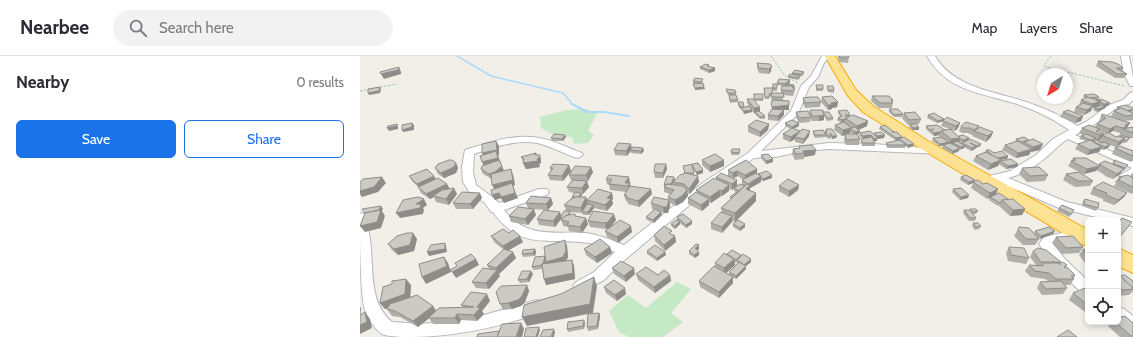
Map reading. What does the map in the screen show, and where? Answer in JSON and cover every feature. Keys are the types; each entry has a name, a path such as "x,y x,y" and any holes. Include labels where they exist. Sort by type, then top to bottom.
{"highway":[{"path":"830,56 847,86 859,101 895,127 938,152 991,179 1084,236"},
{"path":"1121,258 1133,265"}],"street":[{"path":"569,293 599,276 626,251 708,184 752,155 795,112 805,86 814,76 821,62 826,56"},
{"path":"932,56 942,72 952,79 988,94 1039,110 1059,119 1072,132 1133,165"},
{"path":"1125,56 1125,66 1130,85"},
{"path":"991,179 1014,173 1040,157 1057,142 1072,132 1088,124 1112,107 1121,104 1133,95"},
{"path":"1121,104 1133,109"},
{"path":"578,155 543,141 518,139 495,143 469,152 469,185 484,195 493,204 495,209 513,227 524,232 534,235 586,238 600,241 626,251"},
{"path":"752,155 775,154 804,148 829,146 873,147 938,152"},
{"path":"991,179 1063,205 1133,222"},
{"path":"495,209 542,192"},
{"path":"360,218 365,273 372,308 380,322 390,329 407,336 452,331 469,328 504,318 548,302"},
{"path":"1084,236 1049,240 1046,244 1060,263 1087,289"},
{"path":"1121,316 1133,326"}],"path":[{"path":"771,56 785,77 790,81 805,86"},
{"path":"1051,56 1044,65 1046,67 1130,85"},
{"path":"360,91 397,84"}],"green space":[{"path":"586,109 597,113 588,131 594,135 588,143 574,144 572,137 557,136 541,128 540,117 567,110"},
{"path":"677,282 691,289 671,313 683,322 663,337 629,337 619,332 609,311 628,295 646,308"}],"building":[{"path":"839,56 849,56 848,58 839,58"},
{"path":"1098,61 1118,64 1123,68 1116,68 1127,74 1117,74"},
{"path":"757,63 770,64 772,66 769,69 759,68"},
{"path":"706,64 709,65 707,66 715,68 709,70 700,67"},
{"path":"399,67 398,70 381,74 380,72"},
{"path":"795,70 804,72 801,74 792,73"},
{"path":"790,74 800,76 798,78 788,76"},
{"path":"695,78 703,79 701,82 693,81"},
{"path":"779,79 790,80 785,84 777,83"},
{"path":"703,83 704,87 695,88 693,84"},
{"path":"773,84 777,84 777,88 773,88"},
{"path":"787,84 794,85 794,88 793,86 786,86"},
{"path":"816,85 823,85 823,89 817,89"},
{"path":"782,86 793,86 792,88 795,88 793,91 781,90"},
{"path":"827,86 833,86 834,90 828,90"},
{"path":"380,87 379,91 368,93 368,89"},
{"path":"764,88 773,88 772,93 769,94 770,97 765,97"},
{"path":"726,89 735,90 736,93 728,93"},
{"path":"771,93 783,93 784,97 772,97"},
{"path":"754,94 763,94 763,99 754,99"},
{"path":"1094,94 1099,97 1089,98 1084,95"},
{"path":"729,95 736,95 738,100 730,100"},
{"path":"832,96 838,102 831,103 832,105 828,105 822,97"},
{"path":"872,96 889,96 893,100 891,100 893,103 880,103"},
{"path":"818,97 821,102 805,103 803,98"},
{"path":"1087,97 1101,101 1092,104 1081,100"},
{"path":"747,99 753,99 760,107 754,108"},
{"path":"1101,99 1110,103 1104,104 1101,103 1101,101 1096,100"},
{"path":"774,100 789,101 789,105 772,107 771,103"},
{"path":"738,102 743,102 744,106 740,107"},
{"path":"1083,103 1093,106 1087,110 1076,107"},
{"path":"1101,105 1106,106 1098,109 1094,108"},
{"path":"1126,105 1133,109 1127,111 1117,107"},
{"path":"749,106 752,110 744,111 741,108"},
{"path":"1121,108 1133,113 1133,115 1126,116 1114,111"},
{"path":"772,109 784,110 778,116 768,115"},
{"path":"889,109 898,109 903,114 894,115"},
{"path":"810,110 823,110 824,115 812,116"},
{"path":"847,110 850,115 845,115 848,117 845,118 846,119 842,120 838,118 842,116 838,111"},
{"path":"1068,110 1083,116 1078,118 1063,112"},
{"path":"759,111 765,116 760,117 755,112"},
{"path":"808,111 811,117 799,118 796,112"},
{"path":"823,112 829,112 833,118 827,118"},
{"path":"915,112 921,119 909,120 904,113"},
{"path":"934,113 944,119 938,121 928,115"},
{"path":"1102,114 1130,123 1125,125 1128,126 1123,128 1116,126 1110,129 1097,124 1106,118 1102,116"},
{"path":"853,115 868,121 857,126 845,118"},
{"path":"947,117 960,123 956,126 943,121"},
{"path":"756,120 769,124 760,132 748,126"},
{"path":"792,120 799,123 792,127 785,123"},
{"path":"844,122 851,128 843,130 835,125"},
{"path":"966,122 979,126 974,130 970,128 963,128 961,126"},
{"path":"412,123 412,127 402,130 402,125"},
{"path":"397,124 397,126 387,128 388,126"},
{"path":"910,124 916,124 919,127 913,128"},
{"path":"885,125 894,132 897,132 902,137 896,138 880,127"},
{"path":"937,125 945,130 934,133 931,130 934,129 930,130 926,126"},
{"path":"1089,125 1100,129 1096,131 1104,134 1100,135 1082,128"},
{"path":"855,127 860,131 855,132 851,129"},
{"path":"980,127 993,132 988,136 974,131"},
{"path":"1133,127 1133,133 1123,129"},
{"path":"792,128 800,131 791,137 783,134"},
{"path":"802,129 810,131 804,139 795,137"},
{"path":"826,129 832,129 837,136 832,136 830,133 831,136 828,136 825,131 827,131"},
{"path":"950,129 960,138 951,139 941,131"},
{"path":"823,130 826,135 815,135 813,131"},
{"path":"870,131 878,138 874,139 871,135 863,136 860,133"},
{"path":"881,132 885,135 877,136 874,133"},
{"path":"1108,132 1116,137 1118,136 1125,138 1119,142 1103,136"},
{"path":"554,134 565,135 562,139 551,138"},
{"path":"845,134 857,134 860,139 847,140"},
{"path":"1086,134 1096,138 1091,140 1081,136"},
{"path":"963,135 969,138 964,140 960,139 959,136"},
{"path":"1121,135 1130,138 1126,141 1124,140 1125,138 1119,136"},
{"path":"872,137 875,143 863,143 861,139"},
{"path":"904,137 914,144 908,145 899,139"},
{"path":"941,137 949,142 940,144 933,138"},
{"path":"1024,137 1029,140 1021,142 1016,139"},
{"path":"970,139 981,144 977,146 970,143 976,146 972,148 962,143"},
{"path":"1033,139 1043,144 1033,147 1024,142"},
{"path":"900,140 906,145 888,145 886,143"},
{"path":"1090,140 1102,147 1090,150 1078,144"},
{"path":"1097,140 1110,145 1105,147 1092,141"},
{"path":"496,141 497,150 482,153 482,144"},
{"path":"957,141 965,146 961,147 953,143"},
{"path":"1018,141 1032,149 1018,153 1005,145"},
{"path":"618,143 631,144 626,151 614,150"},
{"path":"950,143 960,148 953,151 943,145"},
{"path":"812,145 816,150 803,151 804,153 796,154 793,149 800,148 799,146"},
{"path":"1120,146 1133,151 1133,156 1115,148"},
{"path":"633,147 643,148 641,151 630,150"},
{"path":"732,149 740,149 739,153 731,152"},
{"path":"986,150 990,150 994,153 1002,151 1008,156 997,158"},
{"path":"496,151 498,158 482,162 480,156"},
{"path":"986,152 1001,160 991,164 976,156"},
{"path":"536,153 535,155 540,155 537,159 538,161 523,163 524,159 521,157"},
{"path":"715,154 724,160 710,166 702,160"},
{"path":"768,154 773,159 766,161 761,155"},
{"path":"1073,158 1086,158 1100,166 1087,169 1071,161 1076,160"},
{"path":"1011,159 1018,164 1008,166 1000,161"},
{"path":"449,160 456,163 454,167 441,173 435,168 438,164"},
{"path":"499,160 502,166 495,172 489,174 481,169 482,166"},
{"path":"746,160 757,169 745,175 737,171 733,173 728,170"},
{"path":"1114,160 1128,165 1125,168 1114,164"},
{"path":"1105,161 1124,169 1117,174 1099,164"},
{"path":"698,163 703,170 696,172 692,165 694,173 685,173 683,166"},
{"path":"553,164 569,165 562,176 548,175 553,168 550,168"},
{"path":"655,164 666,164 663,173 654,172"},
{"path":"575,166 591,167 586,175 569,175"},
{"path":"1039,167 1048,175 1030,176 1022,168"},
{"path":"427,169 434,176 417,184 409,176"},
{"path":"511,169 513,180 492,185 491,174"},
{"path":"767,171 772,175 763,179 758,174"},
{"path":"1079,172 1093,181 1078,181 1066,174"},
{"path":"686,173 698,176 689,189 684,184 673,182 680,175"},
{"path":"721,173 737,180 732,184 716,177"},
{"path":"756,173 761,176 748,184 742,180"},
{"path":"609,175 629,177 625,183 630,183 628,186 609,184 612,179 606,179"},
{"path":"966,175 975,180 969,182 961,177"},
{"path":"1128,175 1133,178 1133,187 1118,180 1121,178 1119,177"},
{"path":"667,176 674,177 671,184 664,185"},
{"path":"382,177 374,187 360,191 360,182 363,179"},
{"path":"438,178 447,184 426,194 418,187"},
{"path":"714,178 729,185 722,191 720,190 710,197 696,190"},
{"path":"788,179 799,185 789,191 779,186"},
{"path":"573,180 587,181 582,188 567,187"},
{"path":"978,180 983,184 987,183 998,189 990,193 973,182"},
{"path":"1103,182 1127,193 1118,200 1106,195 1107,193 1093,188"},
{"path":"512,183 515,193 501,197 499,193 492,195 491,190"},
{"path":"667,184 683,186 687,190 682,196 675,200 668,197 674,190 664,187"},
{"path":"740,184 745,186 739,191 734,188"},
{"path":"747,184 750,185 746,189 756,193 735,213 721,208"},
{"path":"630,186 651,189 638,201 627,198 627,196 624,195"},
{"path":"454,188 446,199 433,196 442,190"},
{"path":"961,188 969,195 961,197 953,189"},
{"path":"598,189 612,193 607,198 611,199 605,205 587,200"},
{"path":"462,192 480,193 470,204 453,203"},
{"path":"575,192 581,193 579,197 572,197"},
{"path":"696,192 709,199 701,205 688,198"},
{"path":"737,192 732,198 730,197"},
{"path":"999,193 1008,199 1002,200 1000,203 990,197"},
{"path":"531,196 551,198 546,204 526,203"},
{"path":"418,197 424,199 416,204 421,204 420,208 396,213 403,200"},
{"path":"576,197 586,197 581,208 564,205 571,199"},
{"path":"654,197 669,200 667,207 651,203"},
{"path":"1013,199 1025,209 1013,210 1002,200"},
{"path":"1085,199 1099,203 1098,208 1084,204"},
{"path":"587,204 593,205 588,212 582,212"},
{"path":"1062,205 1074,210 1071,214 1059,208"},
{"path":"381,206 379,210 365,213 362,209"},
{"path":"518,207 534,209 525,219 509,216"},
{"path":"655,209 661,212 653,220 646,217"},
{"path":"970,209 976,209 978,211 972,212"},
{"path":"381,210 377,222 360,226 365,213"},
{"path":"544,210 560,212 553,221 537,219"},
{"path":"964,210 970,210 976,218 970,218"},
{"path":"564,211 570,211 568,215 560,218"},
{"path":"593,211 614,214 608,222 605,223 588,221"},
{"path":"721,212 732,216 722,227 711,223"},
{"path":"575,214 575,216 586,218 580,227 567,225 569,222 561,220 565,216"},
{"path":"683,214 692,221 686,225 677,217"},
{"path":"1122,218 1132,222 1121,235"},
{"path":"620,220 631,226 617,237 605,231"},
{"path":"676,220 680,221 675,226 671,224"},
{"path":"738,220 745,224 740,228 733,224"},
{"path":"973,223 978,223 981,226 976,227"},
{"path":"664,226 672,231 669,233 675,236 664,245 654,235"},
{"path":"1019,227 1029,228 1039,239 1026,239 1018,230"},
{"path":"1049,227 1055,231 1041,236 1035,231"},
{"path":"503,229 509,233 513,230 520,236 503,246 491,236"},
{"path":"413,233 410,245 394,249 388,244 397,236"},
{"path":"1073,236 1083,247 1066,248 1056,237"},
{"path":"600,239 610,247 595,257 584,249"},
{"path":"565,240 566,251 563,257 546,262 544,247"},
{"path":"445,243 445,249 427,252 431,245"},
{"path":"696,244 699,245 695,248 699,252 694,255 689,251"},
{"path":"655,245 665,252 657,258 647,251"},
{"path":"1009,247 1024,248 1029,258 1011,255"},
{"path":"1038,248 1046,250 1061,262 1041,262 1033,251"},
{"path":"504,249 513,252 496,268 487,265"},
{"path":"535,249 533,253 522,254 523,250"},
{"path":"732,250 741,255 736,260 727,254"},
{"path":"724,253 734,259 724,268 715,263"},
{"path":"471,254 476,259 452,272 450,270 457,266 455,263"},
{"path":"743,254 751,259 744,265 737,260"},
{"path":"545,256 542,265 532,267 535,257"},
{"path":"444,257 447,266 422,277 419,264"},
{"path":"572,260 573,273 544,279 542,264"},
{"path":"621,261 634,268 624,276 612,268"},
{"path":"739,262 746,266 736,276 729,272"},
{"path":"1063,262 1067,265 1064,267 1068,268 1075,275 1071,276 1074,279 1056,279 1049,273 1035,271 1029,265 1043,266 1043,263 1058,263 1060,265 1060,263"},
{"path":"714,266 733,277 719,292 699,281"},
{"path":"646,267 658,275 664,270 670,275 654,287 636,274"},
{"path":"483,268 497,270 486,283 472,282"},
{"path":"522,271 531,271 527,279 518,280"},
{"path":"1125,275 1133,281 1133,288 1121,277 1121,276"},
{"path":"594,277 590,304 522,317 524,305 561,294"},
{"path":"1121,277 1133,288 1121,289"},
{"path":"406,279 405,294 380,303 383,287 392,284 392,281"},
{"path":"614,280 625,288 615,295 604,287"},
{"path":"1061,281 1067,288 1046,289 1040,282"},
{"path":"527,285 522,296 518,300 500,304 496,292 501,286"},
{"path":"1085,288 1085,303 1073,293"},
{"path":"471,292 487,294 477,307 480,308 474,315 457,314 455,318 428,318 439,308 474,307 461,305"},
{"path":"417,295 433,306 413,321 395,311 387,309 390,304"},
{"path":"365,312 367,322 360,325 360,315"},
{"path":"599,313 597,326 587,327 588,314"},
{"path":"1125,316 1133,323 1133,336 1131,336 1118,325 1121,325 1121,317"},
{"path":"584,320 583,326 567,329 568,322"},
{"path":"521,323 516,337 497,337 502,324"},
{"path":"539,327 536,337 524,337 526,328"},
{"path":"554,329 551,337 540,337 543,330"},
{"path":"1068,330 1077,337 1057,337"},
{"path":"499,331 497,337 477,337 478,334"}],"waterway":[{"path":"457,56 491,76 563,93 572,104"},
{"path":"572,104 587,112 604,112 629,116"}]}
